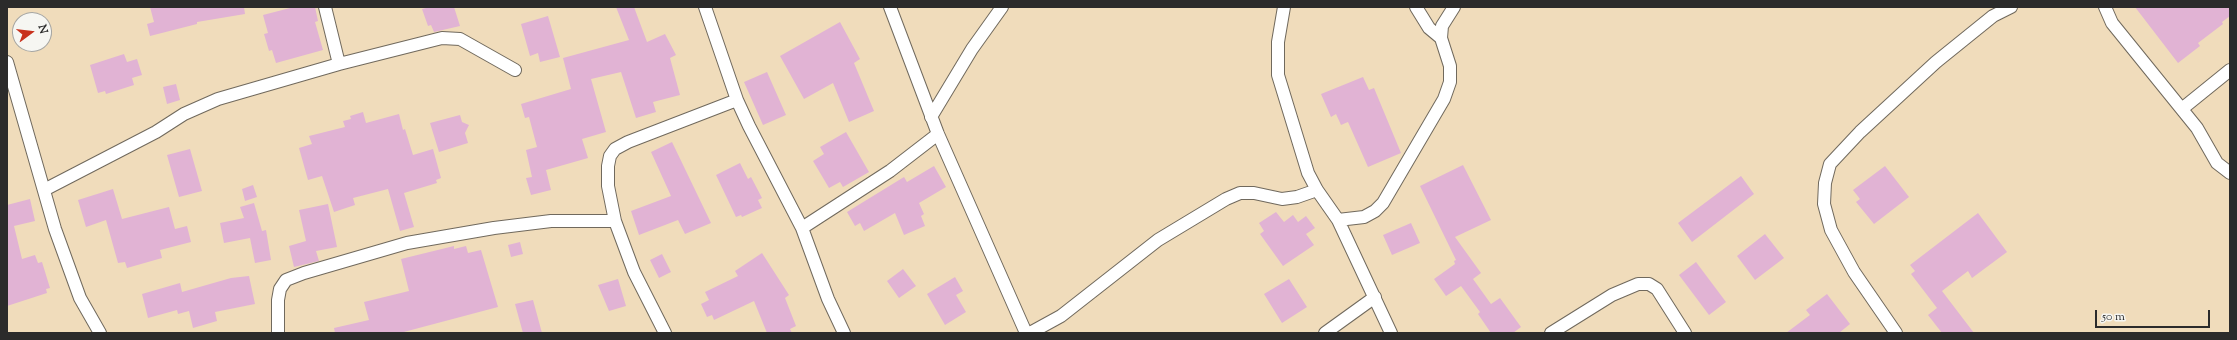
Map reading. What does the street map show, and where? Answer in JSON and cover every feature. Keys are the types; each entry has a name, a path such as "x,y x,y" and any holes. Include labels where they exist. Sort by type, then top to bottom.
{"street":[{"path":"325,7 338,64"},
{"path":"705,7 737,100 802,228 828,299 844,333"},
{"path":"890,7 938,134 1026,333"},
{"path":"931,117 972,49 1002,7"},
{"path":"1284,7 1278,42 1278,75 1308,173 1316,190 1338,220 1392,333"},
{"path":"1416,7 1429,28 1441,38"},
{"path":"1338,220 1364,217 1375,211 1383,203 1408,163 1444,99 1450,82 1450,66 1441,38 1442,26 1454,7"},
{"path":"1896,333 1854,272 1831,230 1824,204 1825,183 1830,164 1860,132 1992,12 2011,7"},
{"path":"2105,7 2112,23 2183,108 2197,128 2217,163 2230,173"},
{"path":"44,190 156,132 184,114 218,100 338,64 442,38 460,39 515,70"},
{"path":"7,62 55,229 80,298 100,333"},
{"path":"2183,108 2230,70"},
{"path":"664,333 634,272 615,221 608,186 608,166 610,156 615,149 628,142 737,100"},
{"path":"802,228 890,171 938,134"},
{"path":"1030,333 1061,316 1158,240 1226,198 1240,193 1254,193 1282,199 1297,197 1316,190"},
{"path":"278,333 278,300 280,289 286,280 304,273 407,243 494,228 551,221 615,221"},
{"path":"1551,333 1612,295 1638,284 1649,284 1657,289 1685,333"},
{"path":"1325,333 1375,297"}],"building":[{"path":"150,7 244,7 245,14 197,22 197,24 150,36 147,24 154,22"},
{"path":"294,7 315,7 318,21 315,22 323,50 276,63 272,50 269,51 264,34 268,33 263,15"},
{"path":"430,7 454,7 460,26 434,32 431,25 428,26 422,9"},
{"path":"616,7 634,7 647,42 665,34 676,55 670,58 680,95 653,102 656,112 636,118 621,72 591,79 606,132 582,139 588,158 546,170 551,190 531,195 526,178 532,177 526,150 537,147 529,117 525,118 521,104 571,89 563,58 629,40"},
{"path":"2135,7 2230,7 2230,16 2222,22 2223,24 2198,43 2200,46 2178,63"},
{"path":"548,16 560,57 540,62 538,53 530,56 521,24"},
{"path":"840,22 860,59 854,63 874,111 849,122 833,83 804,99 780,56"},
{"path":"124,54 127,62 137,59 142,75 132,78 134,85 106,94 105,91 98,93 90,65"},
{"path":"767,72 786,115 763,125 744,82"},
{"path":"1363,77 1369,90 1374,88 1401,153 1368,167 1348,122 1341,125 1336,114 1331,117 1321,94"},
{"path":"176,84 180,100 167,104 163,87"},
{"path":"363,112 366,123 399,114 403,130 405,129 413,155 433,149 441,178 436,180 437,183 404,193 414,227 400,231 388,189 353,198 355,205 334,212 322,176 308,180 299,148 312,144 309,136 345,127 343,121 351,119 350,116"},
{"path":"460,115 462,122 469,125 465,133 468,143 439,152 430,123"},
{"path":"846,132 869,172 843,187 840,182 829,188 813,161 824,154 820,147"},
{"path":"672,142 711,223 685,234 678,220 639,235 631,211 671,196 651,152"},
{"path":"190,149 202,191 179,197 167,155"},
{"path":"740,163 748,179 751,177 762,198 758,200 762,208 742,217 741,215 736,217 716,175"},
{"path":"1463,165 1491,220 1455,237 1481,273 1473,279 1491,304 1500,298 1521,327 1513,333 1491,333 1478,314 1480,312 1461,286 1446,296 1434,279 1455,264 1454,261 1456,260 1420,186"},
{"path":"934,166 946,187 919,203 924,214 921,216 925,226 904,235 895,213 864,231 860,223 855,226 847,212 904,177 907,182"},
{"path":"1885,166 1909,197 1874,224 1856,202 1860,199 1853,190"},
{"path":"1741,176 1754,194 1692,242 1678,223"},
{"path":"253,185 257,197 245,201 242,189"},
{"path":"113,189 122,219 169,207 175,229 187,226 191,242 160,250 162,258 127,268 125,262 118,263 106,220 86,227 78,200"},
{"path":"30,199 35,221 14,226 22,259 35,255 38,263 42,262 50,288 46,289 47,293 7,306 7,205"},
{"path":"254,203 262,231 266,230 271,260 255,263 250,238 224,243 220,223 244,218 240,207"},
{"path":"328,204 337,247 316,251 319,261 294,267 289,246 306,241 299,210"},
{"path":"1276,212 1284,222 1293,215 1298,222 1306,216 1315,228 1306,234 1314,245 1283,266 1260,234 1264,231 1259,223"},
{"path":"1978,213 2007,252 1972,278 1968,271 1942,291 1974,333 1942,333 1928,315 1937,308 1911,274 1915,271 1910,265"},
{"path":"1411,223 1420,243 1392,255 1383,235"},
{"path":"1765,234 1784,258 1755,280 1737,256"},
{"path":"520,242 523,254 511,257 508,245"},
{"path":"454,246 454,249 466,246 468,253 481,250 498,307 400,333 335,333 334,328 369,320 364,302 409,291 401,259"},
{"path":"762,253 789,295 785,298 796,326 790,329 792,333 767,333 754,301 714,320 712,315 707,317 701,304 709,300 705,292 738,276 735,271"},
{"path":"662,254 671,272 659,278 650,260"},
{"path":"1696,262 1726,302 1709,315 1679,275"},
{"path":"903,269 916,286 899,298 887,281"},
{"path":"249,276 255,304 215,312 217,321 193,328 189,311 178,314 177,310 148,318 142,294 180,283 182,292 231,278"},
{"path":"955,277 963,291 956,295 966,312 945,325 927,294"},
{"path":"618,279 626,306 609,311 598,285"},
{"path":"1289,279 1307,307 1282,323 1264,294"},
{"path":"1827,294 1850,324 1839,333 1786,333 1810,315 1806,310"},
{"path":"533,300 542,333 523,333 515,304"}]}
